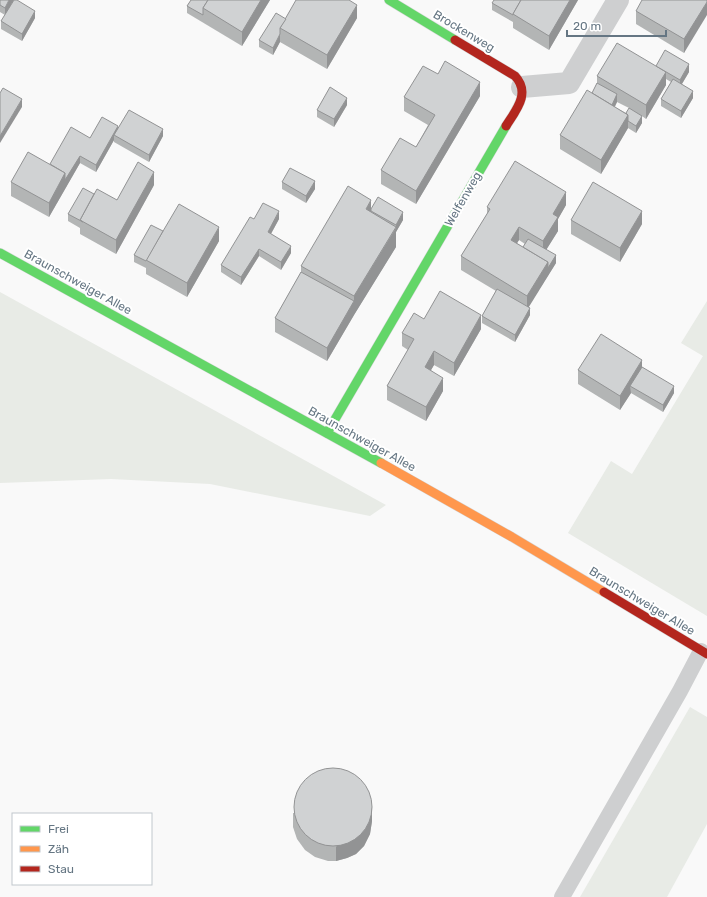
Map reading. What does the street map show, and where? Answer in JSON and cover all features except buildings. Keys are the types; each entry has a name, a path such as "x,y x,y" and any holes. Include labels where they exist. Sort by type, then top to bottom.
{"street":[{"name":"Brockenweg","path":"389,0 515,76 520,81 522,87"},
{"path":"522,87 569,82 618,0"},
{"name":"Welfenweg","path":"326,433 519,104 522,95 522,87"},
{"name":"Braunschweiger Allee","path":"0,253 512,537 704,653"}],"lane":[{"path":"562,897 680,691 704,653"}],"shaded area":[{"path":"0,292 386,505 370,516 210,484 111,479 0,483"},
{"path":"707,301 707,616 568,533 611,461 632,474 703,356 681,343"},
{"path":"690,707 707,717 707,824 667,897 580,897"}],"traffic: fast":[{"path":"389,0 455,40"},
{"path":"327,433 506,126"},
{"path":"0,253 381,463"}],"traffic: slow":[{"path":"381,463 512,537 604,592"}],"traffic: jam":[{"path":"455,40 515,76 520,82 522,95 514,114 506,126"},
{"path":"604,592 707,654"}]}
